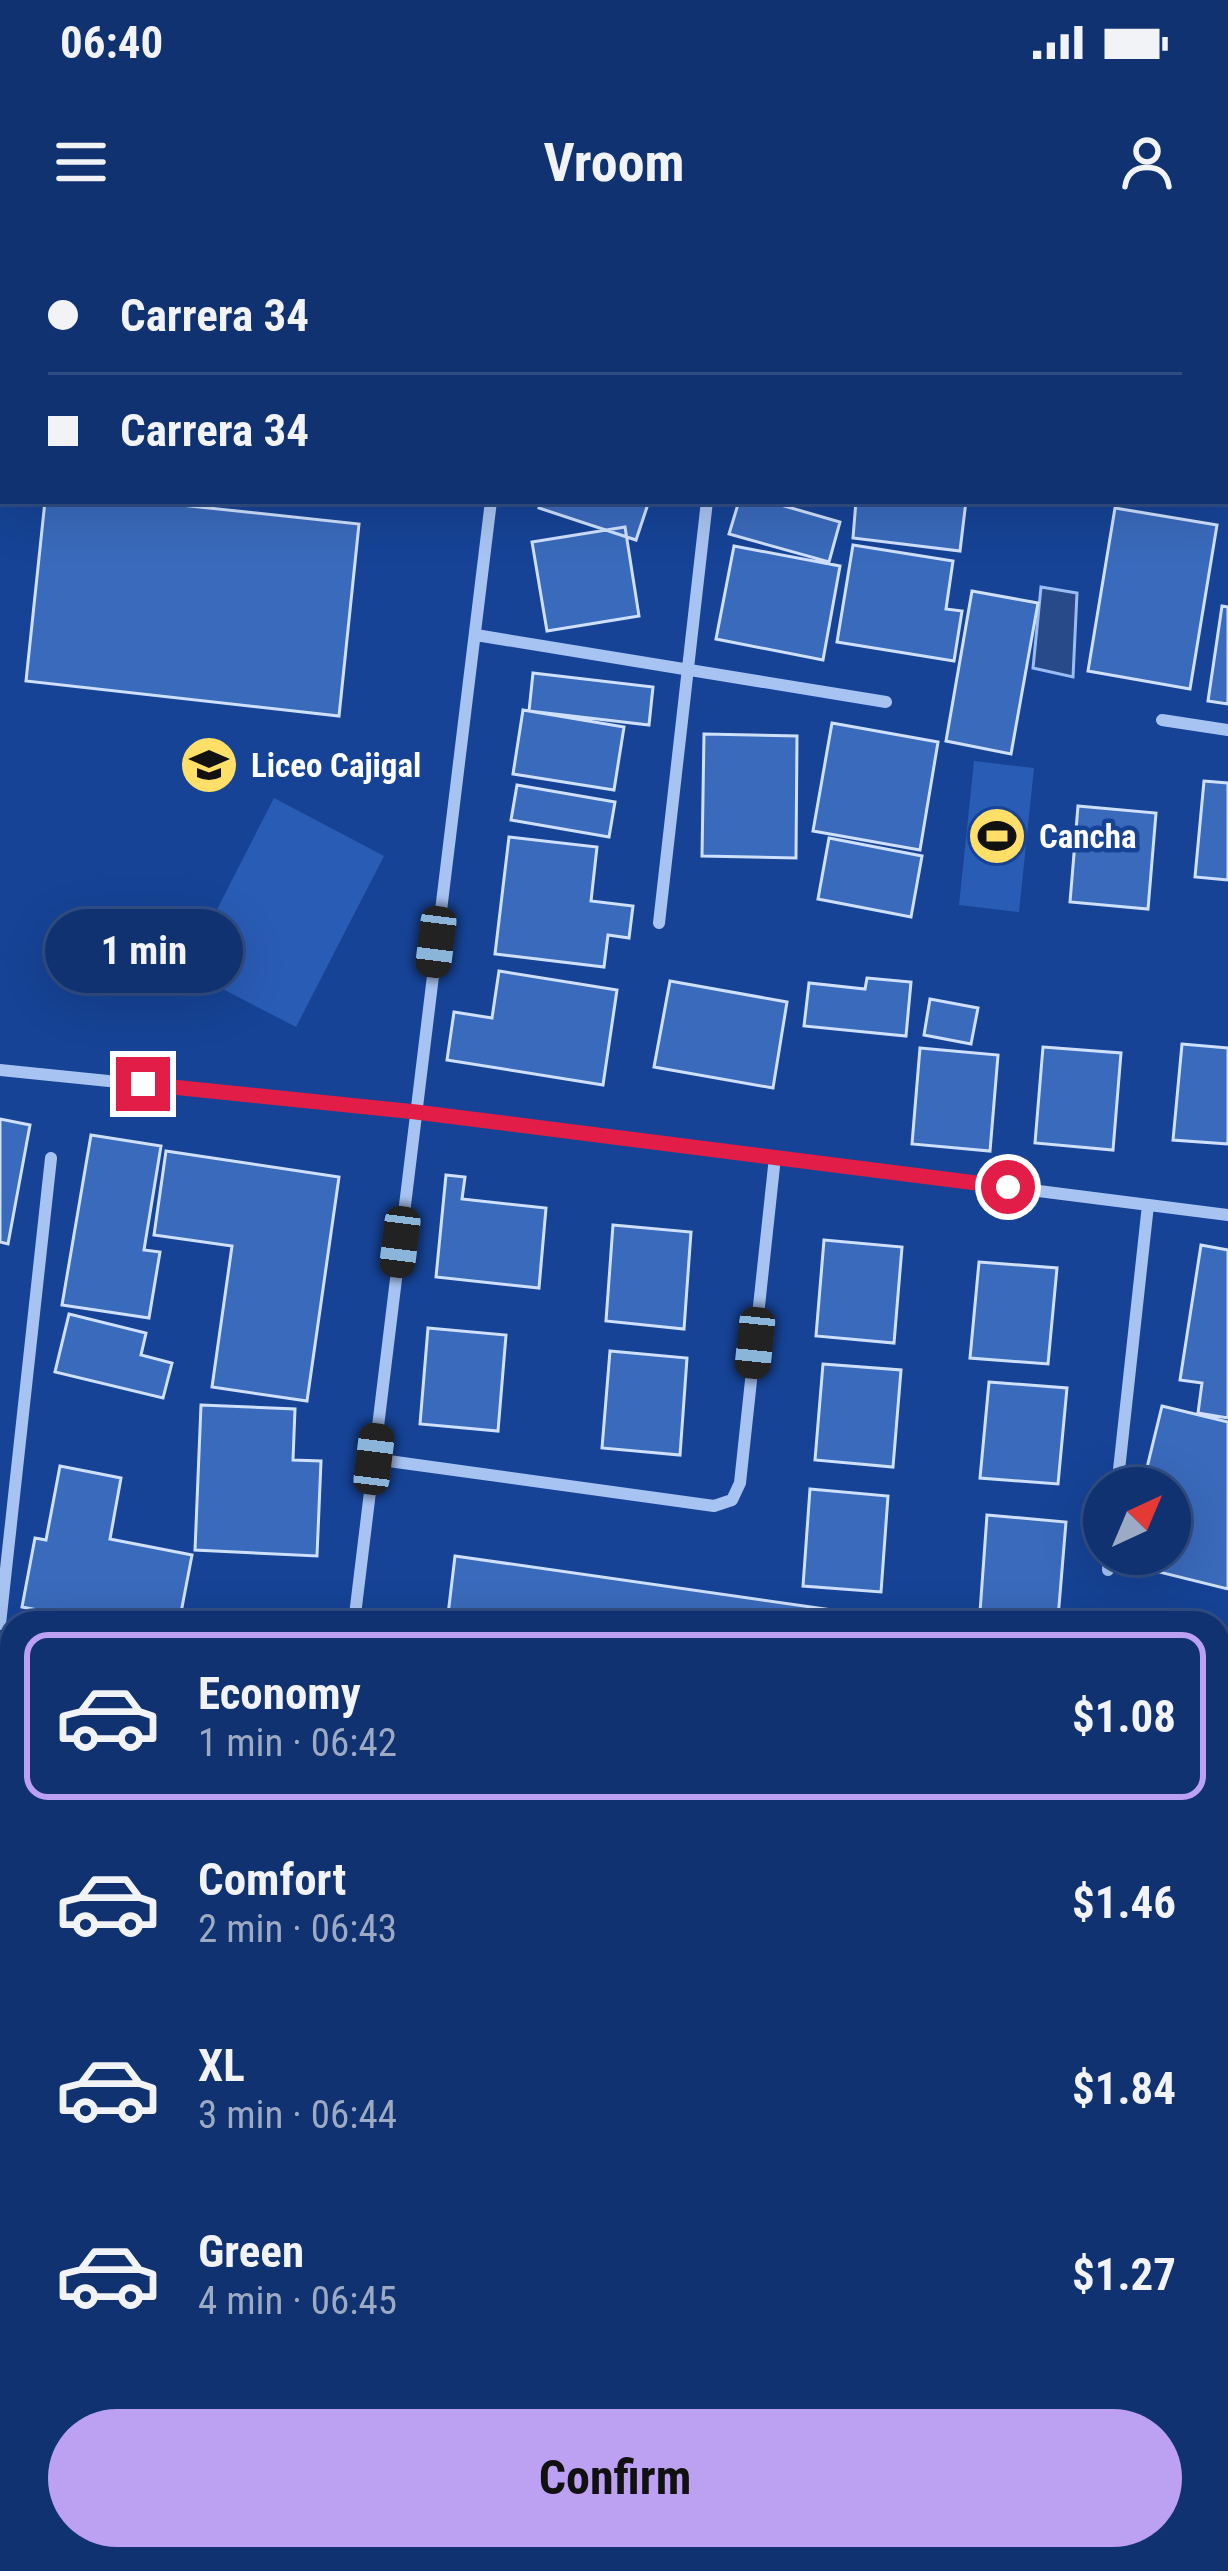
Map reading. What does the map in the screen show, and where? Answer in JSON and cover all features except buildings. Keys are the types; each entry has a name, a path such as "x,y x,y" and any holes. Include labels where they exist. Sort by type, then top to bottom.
{"street":[{"path":"355,1611 491,504"},
{"path":"659,923 707,504"},
{"path":"476,635 886,702"},
{"path":"1162,720 1228,730"},
{"path":"0,1070 416,1112 1228,1215"},
{"path":"374,1459 714,1506 732,1500 740,1483 775,1157"},
{"path":"1,1611 51,1158"},
{"path":"1119,1467 1148,1205"}],"shaded area":[{"path":"1041,587 1077,593 1073,677 1033,668"},
{"name":"Cancha","path":"974,761 1034,768 1019,912 959,905"},
{"path":"274,798 384,856 296,1027 186,970"}],"place":[{"name":"Liceo Cajigal","path":"209,765"},
{"name":"Cancha","path":"997,836"}],"route":[{"path":"143,1084 416,1112 1008,1187"}]}
